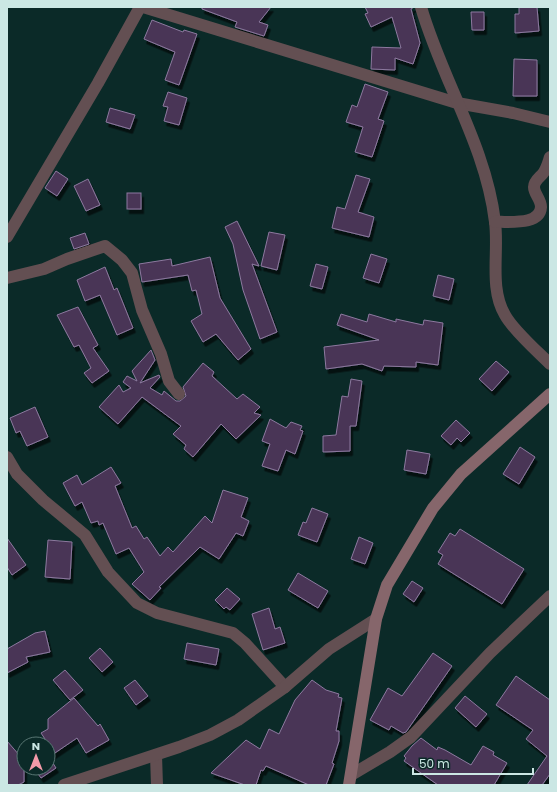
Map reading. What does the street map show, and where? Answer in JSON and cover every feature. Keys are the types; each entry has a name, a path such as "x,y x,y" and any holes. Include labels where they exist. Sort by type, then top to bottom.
{"street":[{"path":"7,237 142,7 457,103 513,113 550,123"},
{"path":"422,7 437,55 477,147 488,183 495,222 496,272 499,302 505,316 550,364"},
{"path":"495,222 530,220 538,216 541,208 540,200 534,188 535,182 543,174 550,157"},
{"path":"7,278 44,269 67,259 105,246 122,260 132,273 142,310 161,354 169,381 179,394"},
{"path":"350,780 376,619 387,585 433,508 461,474 550,394"},
{"path":"7,458 17,474 43,500 85,535 108,572 137,603 157,613 233,633 245,643 285,687"},
{"path":"350,780 411,737 490,653 550,596"},
{"path":"64,785 156,755 210,735 238,720 285,687 329,649 376,619"},
{"path":"156,755 157,785"}],"building":[{"path":"202,7 271,7 259,22 268,25 264,36 235,27 237,22 202,9"},
{"path":"365,7 414,7 411,9 420,43 413,64 395,58 395,70 371,69 372,47 401,48 392,17 371,27 365,14 368,13"},
{"path":"519,7 537,7 539,31 515,33 515,14 519,14"},
{"path":"471,12 484,12 484,30 472,30"},
{"path":"152,20 183,32 184,30 197,34 179,85 165,80 175,52 144,39"},
{"path":"514,59 537,60 537,96 513,96"},
{"path":"365,84 388,92 378,119 384,121 372,157 355,152 363,127 346,122 352,105 357,107"},
{"path":"168,92 187,98 179,125 164,121 168,107 163,106"},
{"path":"110,108 135,115 130,129 106,122"},
{"path":"56,171 68,179 57,196 45,188"},
{"path":"356,175 370,179 358,212 374,217 369,237 332,228 337,207 345,209"},
{"path":"88,179 100,205 86,211 74,186"},
{"path":"127,193 141,193 141,209 127,209"},
{"path":"237,221 259,266 252,264 277,332 260,339 243,290 233,244 225,227"},
{"path":"269,232 285,235 277,270 261,266"},
{"path":"85,233 89,244 74,249 70,238"},
{"path":"371,254 387,259 379,283 363,278"},
{"path":"210,257 220,298 251,349 238,360 216,334 203,342 191,321 202,314 196,290 192,291 188,275 142,282 139,264 171,259 172,266"},
{"path":"316,264 328,267 322,289 310,286"},
{"path":"105,267 114,290 117,288 133,328 117,335 100,295 85,301 77,280"},
{"path":"438,275 454,279 449,300 433,296"},
{"path":"78,307 98,345 93,348 109,371 92,383 84,373 91,368 79,345 74,347 57,315"},
{"path":"341,314 367,322 369,314 396,322 396,319 423,325 424,320 443,323 438,365 416,362 416,367 384,366 382,371 362,364 326,369 324,347 379,340 337,325"},
{"path":"151,350 155,360 140,383 159,375 160,377 150,388 162,395 164,391 176,401 180,401 186,396 183,387 203,363 214,372 212,376 237,399 243,394 260,407 254,413 261,415 236,439 221,424 193,457 184,449 186,445 173,434 181,426 142,397 118,424 99,407 119,385 123,392 131,388 123,382 127,376 137,381 132,371"},
{"path":"496,361 509,372 492,391 479,379"},
{"path":"351,379 362,381 356,426 350,426 350,451 323,452 323,436 336,435 342,396 348,397"},
{"path":"35,407 48,437 27,446 20,431 16,433 10,418"},
{"path":"270,419 286,428 291,422 302,426 300,430 303,431 295,454 286,450 278,471 262,466 270,444 262,441"},
{"path":"456,420 470,433 461,442 457,438 451,445 441,436"},
{"path":"520,447 535,457 519,484 503,474"},
{"path":"407,450 430,454 426,474 404,470"},
{"path":"111,467 121,483 115,486 132,528 136,526 144,539 147,537 160,556 168,547 173,552 205,516 212,523 223,490 248,498 241,517 249,521 243,536 236,533 219,559 200,547 159,587 161,588 150,600 132,584 144,572 129,548 116,554 103,523 99,525 98,521 91,523 82,502 75,506 63,483 77,475 82,485"},
{"path":"312,508 328,514 317,542 298,535 303,522 306,523"},
{"path":"460,529 524,569 502,604 438,564 443,555 438,552 450,533 455,536"},
{"path":"359,537 373,543 365,564 351,559"},
{"path":"7,538 26,565 12,575 7,567"},
{"path":"48,540 72,542 70,579 45,577"},
{"path":"298,573 328,591 318,608 288,590"},
{"path":"412,581 423,588 414,602 403,594"},
{"path":"227,588 240,599 230,610 226,607 224,609 215,600"},
{"path":"269,608 275,629 280,627 285,643 263,650 252,614"},
{"path":"45,631 50,652 26,657 28,662 7,673 7,649 35,633"},
{"path":"187,643 219,649 216,665 184,659"},
{"path":"100,648 113,662 102,672 89,658"},
{"path":"433,653 452,666 406,732 403,733 391,726 389,730 370,720 388,688 402,696"},
{"path":"65,670 83,690 70,700 53,680"},
{"path":"516,676 550,700 550,774 542,785 527,785 547,756 526,739 533,730 496,705"},
{"path":"135,680 148,696 136,705 124,688"},
{"path":"312,680 326,690 339,694 338,697 342,698 336,731 339,731 339,741 332,763 334,764 326,785 309,785 266,766 263,771 261,770 256,785 245,785 211,773 246,740 260,749 269,729 279,734 295,700"},
{"path":"465,696 487,714 476,727 455,708"},
{"path":"74,698 98,726 100,724 109,740 86,753 77,738 56,752 56,736 43,736 41,733 48,729 48,719"},
{"path":"421,738 437,750 438,747 445,750 471,765 483,746 494,752 493,755 507,763 494,785 438,785 404,761 406,758 404,756"},
{"path":"7,741 16,751 16,776 24,776 24,782 18,785 7,785"}]}
